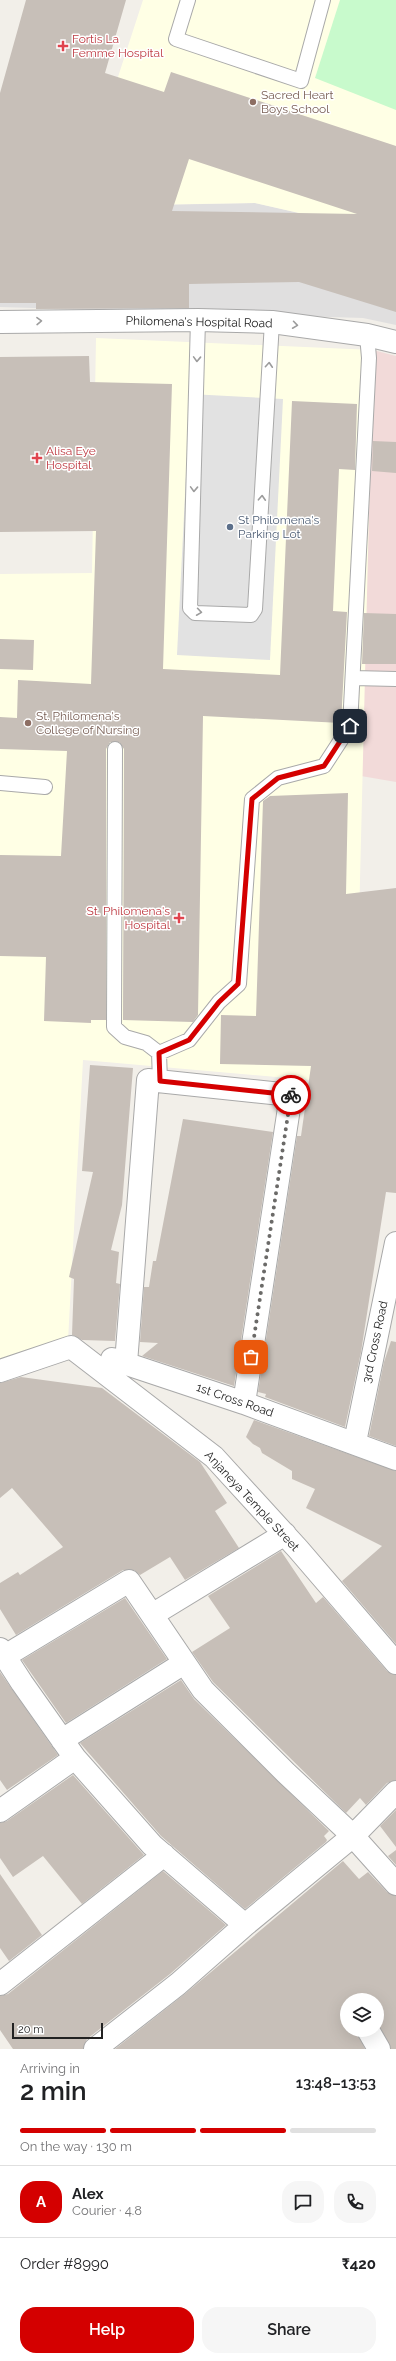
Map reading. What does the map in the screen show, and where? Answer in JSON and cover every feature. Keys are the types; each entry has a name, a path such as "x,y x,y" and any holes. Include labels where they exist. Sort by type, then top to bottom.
{"street":[{"name":"Philomena's Hospital Road","path":"0,322 198,320 272,322 367,335 396,342"},
{"path":"126,1363 148,1080 291,1095 244,1403"},
{"name":"3rd Cross Road","path":"355,1442 396,1243"},
{"path":"0,1371 71,1347"},
{"name":"1st Cross Road","path":"71,1347 126,1363 244,1403 355,1442 396,1459"},
{"name":"Anjaneya Temple Street","path":"71,1347 214,1457 285,1534 396,1663"},
{"path":"152,1615 285,1534"},
{"path":"245,1925 152,1845 75,1758 22,1683 3,1652 129,1580 203,1690 286,1773 353,1836 396,1884"},
{"path":"62,1740 184,1663"},
{"path":"0,1811 75,1758"},
{"path":"95,2049 178,1984 245,1925 353,1836 396,1792"},
{"path":"0,1984 164,1855"},
{"path":"372,2037 379,2049"}],"lane":[{"path":"188,0 176,39 301,81 323,0"},
{"path":"198,320 190,608 195,612 251,615 256,609 272,322"},
{"path":"159,1053 189,1040 219,1002 238,984 252,799 278,778 324,766 350,726 369,358 367,335"},
{"path":"353,678 396,679"},
{"path":"115,749 114,1027 125,1037 146,1043 159,1053"},
{"path":"0,783 45,787"},
{"path":"159,1053 160,1081"}],"shaded area":[{"name":"Sacred Heart Boys School","path":"143,0 396,0 396,235 255,203 76,206"},
{"path":"255,203 396,235 396,325 363,318 0,307 0,208"},
{"name":"St. Philomena's Hospital","path":"96,338 373,350 355,1084 83,1060 68,1341 0,1361 0,574 92,573"},
{"path":"373,350 396,356 396,782 361,776"},
{"name":"St Philomena's Parking Lot","path":"190,394 283,399 270,660 177,655"}],"green space":[{"path":"340,0 396,0 396,110 315,78"}],"building":[{"path":"26,0 126,0 105,73 164,92 171,72 396,146 396,312 299,282 189,284 189,308 36,309 36,303 0,303 0,93","holes":["189,159 357,214 172,211"]},
{"path":"89,356 90,382 172,384 163,669 280,675 292,401 357,404 355,470 339,469 333,611 347,612 341,723 203,716 198,1015 193,1022 123,1020 124,749 119,742 110,742 106,749 106,1020 91,1020 91,1023 44,1021 46,957 0,956 0,855 61,856 67,751 0,749 0,717 17,718 18,680 91,684 96,531 0,532 0,357"},
{"path":"373,441 396,442 396,473 372,471"},
{"path":"364,613 396,614 396,664 362,664"},
{"path":"0,639 34,640 33,670 0,669"},
{"path":"348,793 346,894 396,888 396,1193 386,1192 361,1352 345,1427 265,1397 266,1394 258,1392 297,1136 301,1136 311,1066 220,1064 221,1015 256,1016 263,801 270,796"},
{"path":"90,1065 133,1068 122,1205 111,1250 119,1252 116,1283 120,1284 115,1341 82,1340 72,1335 74,1279 69,1277 93,1172 82,1171"},
{"path":"183,1119 273,1132 234,1386 142,1356 158,1343 140,1342 144,1287 149,1287 153,1261 156,1261"},
{"path":"391,1341 396,1342 396,1446 369,1436 384,1362"},
{"path":"21,1377 102,1388 200,1462 227,1503 215,1511 239,1548 185,1580 170,1557 140,1575 134,1570 123,1570 16,1635 0,1609 0,1583 18,1572 20,1575 63,1547 12,1488 0,1498 0,1383"},
{"path":"254,1420 396,1471 396,1644 342,1581 382,1546 306,1508 315,1489 292,1479 292,1471 262,1453 260,1448 246,1437"},
{"path":"281,1551 316,1603 323,1597 387,1671 396,1675 396,1780 387,1783 366,1805 360,1798 346,1813 213,1682 192,1652 230,1628 208,1596"},
{"path":"125,1598 167,1659 66,1723 22,1660"},
{"path":"0,1672 58,1755 7,1790 0,1780"},
{"path":"181,1680 194,1699 329,1831 324,1836 327,1840 326,1842 245,1909 161,1836 80,1743"},
{"path":"73,1775 144,1855 82,1904 43,1856 13,1877 0,1858 0,1823 7,1821"},
{"path":"396,1810 396,1847 380,1826"},
{"path":"396,1850 396,1865 388,1856"},
{"path":"343,1861 359,1879 368,1872 387,1892 396,1896 396,2049 391,2049 384,2036 384,1993 340,1993 340,2037 359,2037 365,2049 115,2049 186,1993"},
{"path":"163,1871 226,1925 170,1974 87,2039 83,2049 13,2049 0,2030 0,1996 8,1994"},
{"path":"0,1874 42,1935 9,1961 0,1948"}],"way so far":[{"path":"251,1357 291,1095"}],"place":[{"name":"Fortis La Femme Hospital","path":"63,46"},
{"name":"Sacred Heart Boys School","path":"253,102"},
{"name":"Alisa Eye Hospital","path":"37,458"},
{"name":"St Philomena's Parking Lot","path":"230,527"},
{"name":"St. Philomena's College of Nursing","path":"28,723"},
{"name":"St. Philomena's Hospital","path":"179,918"}],"route":[{"path":"291,1095 160,1081 159,1053 189,1040 219,1002 238,984 252,799 278,778 324,766 350,726"}]}
